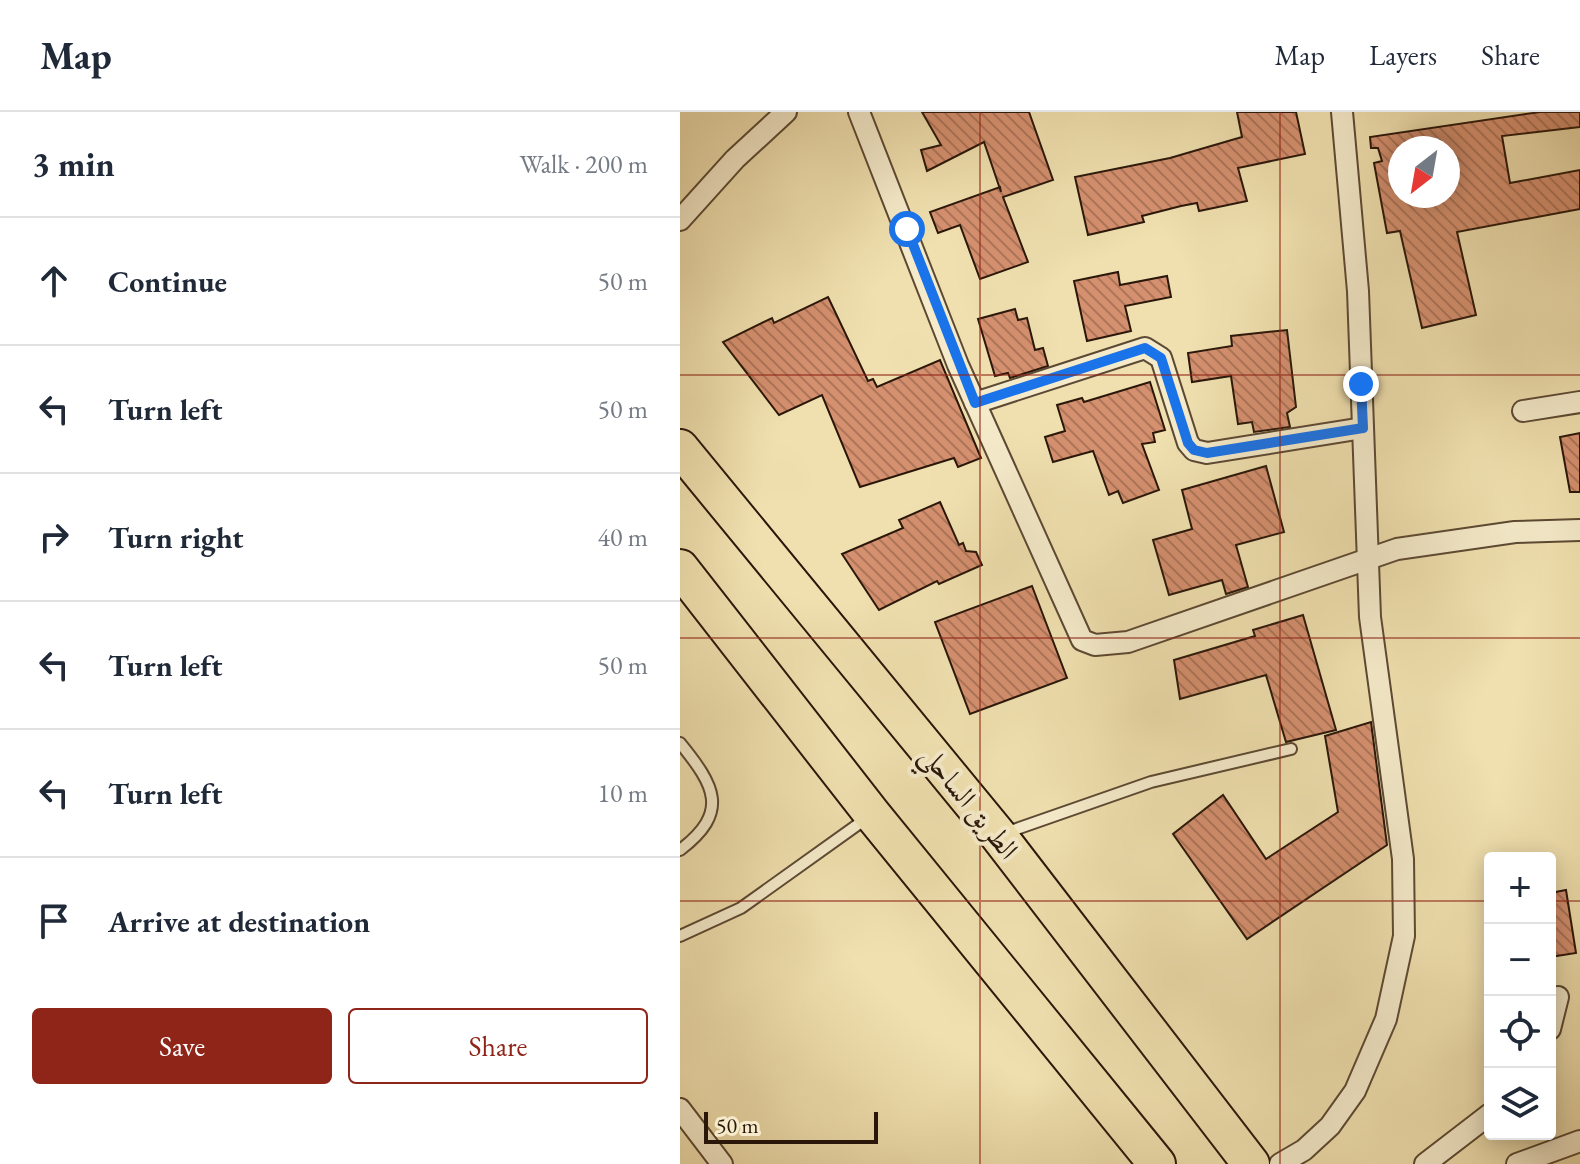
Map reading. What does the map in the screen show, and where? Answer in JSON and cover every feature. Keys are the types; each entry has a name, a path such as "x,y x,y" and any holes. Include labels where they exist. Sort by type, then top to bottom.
{"highway":[{"name":"الطريق الساحلي","path":"680,448 998,835 1251,1164"},
{"path":"680,568 872,814 1157,1164"}],"street":[{"path":"680,220 746,148 786,112"},
{"path":"859,112 975,403 1082,640 1095,645 1128,642 1285,589 1367,556 1411,546 1515,532 1580,530"},
{"path":"1280,1164 1304,1150 1330,1126 1355,1091 1386,1019 1404,936 1403,859 1370,617 1358,291 1342,112"},
{"path":"975,403 1145,348 1161,358 1188,443 1194,450 1207,453 1363,428"},
{"path":"1523,411 1580,402"},
{"path":"1556,1005 1558,997"},
{"path":"680,1109 722,1164"},
{"path":"1425,1164 1484,1119"},
{"path":"1517,1164 1580,1141"}],"lane":[{"path":"680,743 714,797 713,812 704,828 680,850"},
{"path":"998,835 1151,782 1291,749"},
{"path":"680,936 741,908 872,814"}],"building":[{"path":"922,112 1029,112 1053,180 1003,197 1028,262 980,279 960,225 938,233 930,212 999,187 984,142 927,171 921,150 941,145"},
{"path":"1237,112 1296,112 1305,154 1238,168 1247,201 1199,211 1197,203 1181,206 1142,216 1144,222 1088,235 1075,177 1170,158 1242,137"},
{"path":"1540,112 1580,112 1580,127 1502,136 1510,183 1580,170 1580,209 1457,232 1476,315 1422,328 1400,231 1387,233 1374,163 1382,161 1378,148 1371,148 1370,137"},
{"path":"1118,272 1120,285 1167,276 1171,297 1125,306 1131,331 1087,341 1074,281"},
{"path":"828,297 868,381 873,379 877,387 940,360 981,458 958,467 954,458 860,487 822,395 779,415 723,342 772,318 774,323"},
{"path":"1015,309 1018,320 1027,318 1035,350 1043,348 1048,366 1010,378 1008,373 995,376 978,319"},
{"path":"1287,330 1296,407 1287,413 1290,427 1254,432 1252,422 1238,424 1231,376 1192,382 1188,353 1232,346 1231,336"},
{"path":"1150,382 1165,430 1153,433 1155,442 1142,444 1159,490 1123,503 1118,491 1109,495 1093,451 1053,462 1045,437 1065,431 1057,405 1082,398 1084,402"},
{"path":"1580,433 1580,492 1570,492 1560,437"},
{"path":"1266,466 1284,532 1236,545 1248,587 1226,594 1222,580 1169,595 1153,540 1192,529 1182,490"},
{"path":"940,502 959,545 963,543 966,551 976,552 982,565 939,584 937,581 879,610 842,554 903,528 899,520"},
{"path":"1032,586 1067,678 970,714 935,622"},
{"path":"1303,615 1336,730 1286,742 1266,675 1180,699 1174,660 1255,636 1253,630"},
{"path":"1371,722 1387,845 1247,939 1173,834 1223,795 1266,859 1338,812 1325,736"},
{"path":"1566,890 1576,953 1556,956 1556,892"}],"route":[{"path":"907,229 975,403 1145,348 1156,351 1161,358 1188,443 1194,450 1207,453 1363,428 1361,384"}]}
